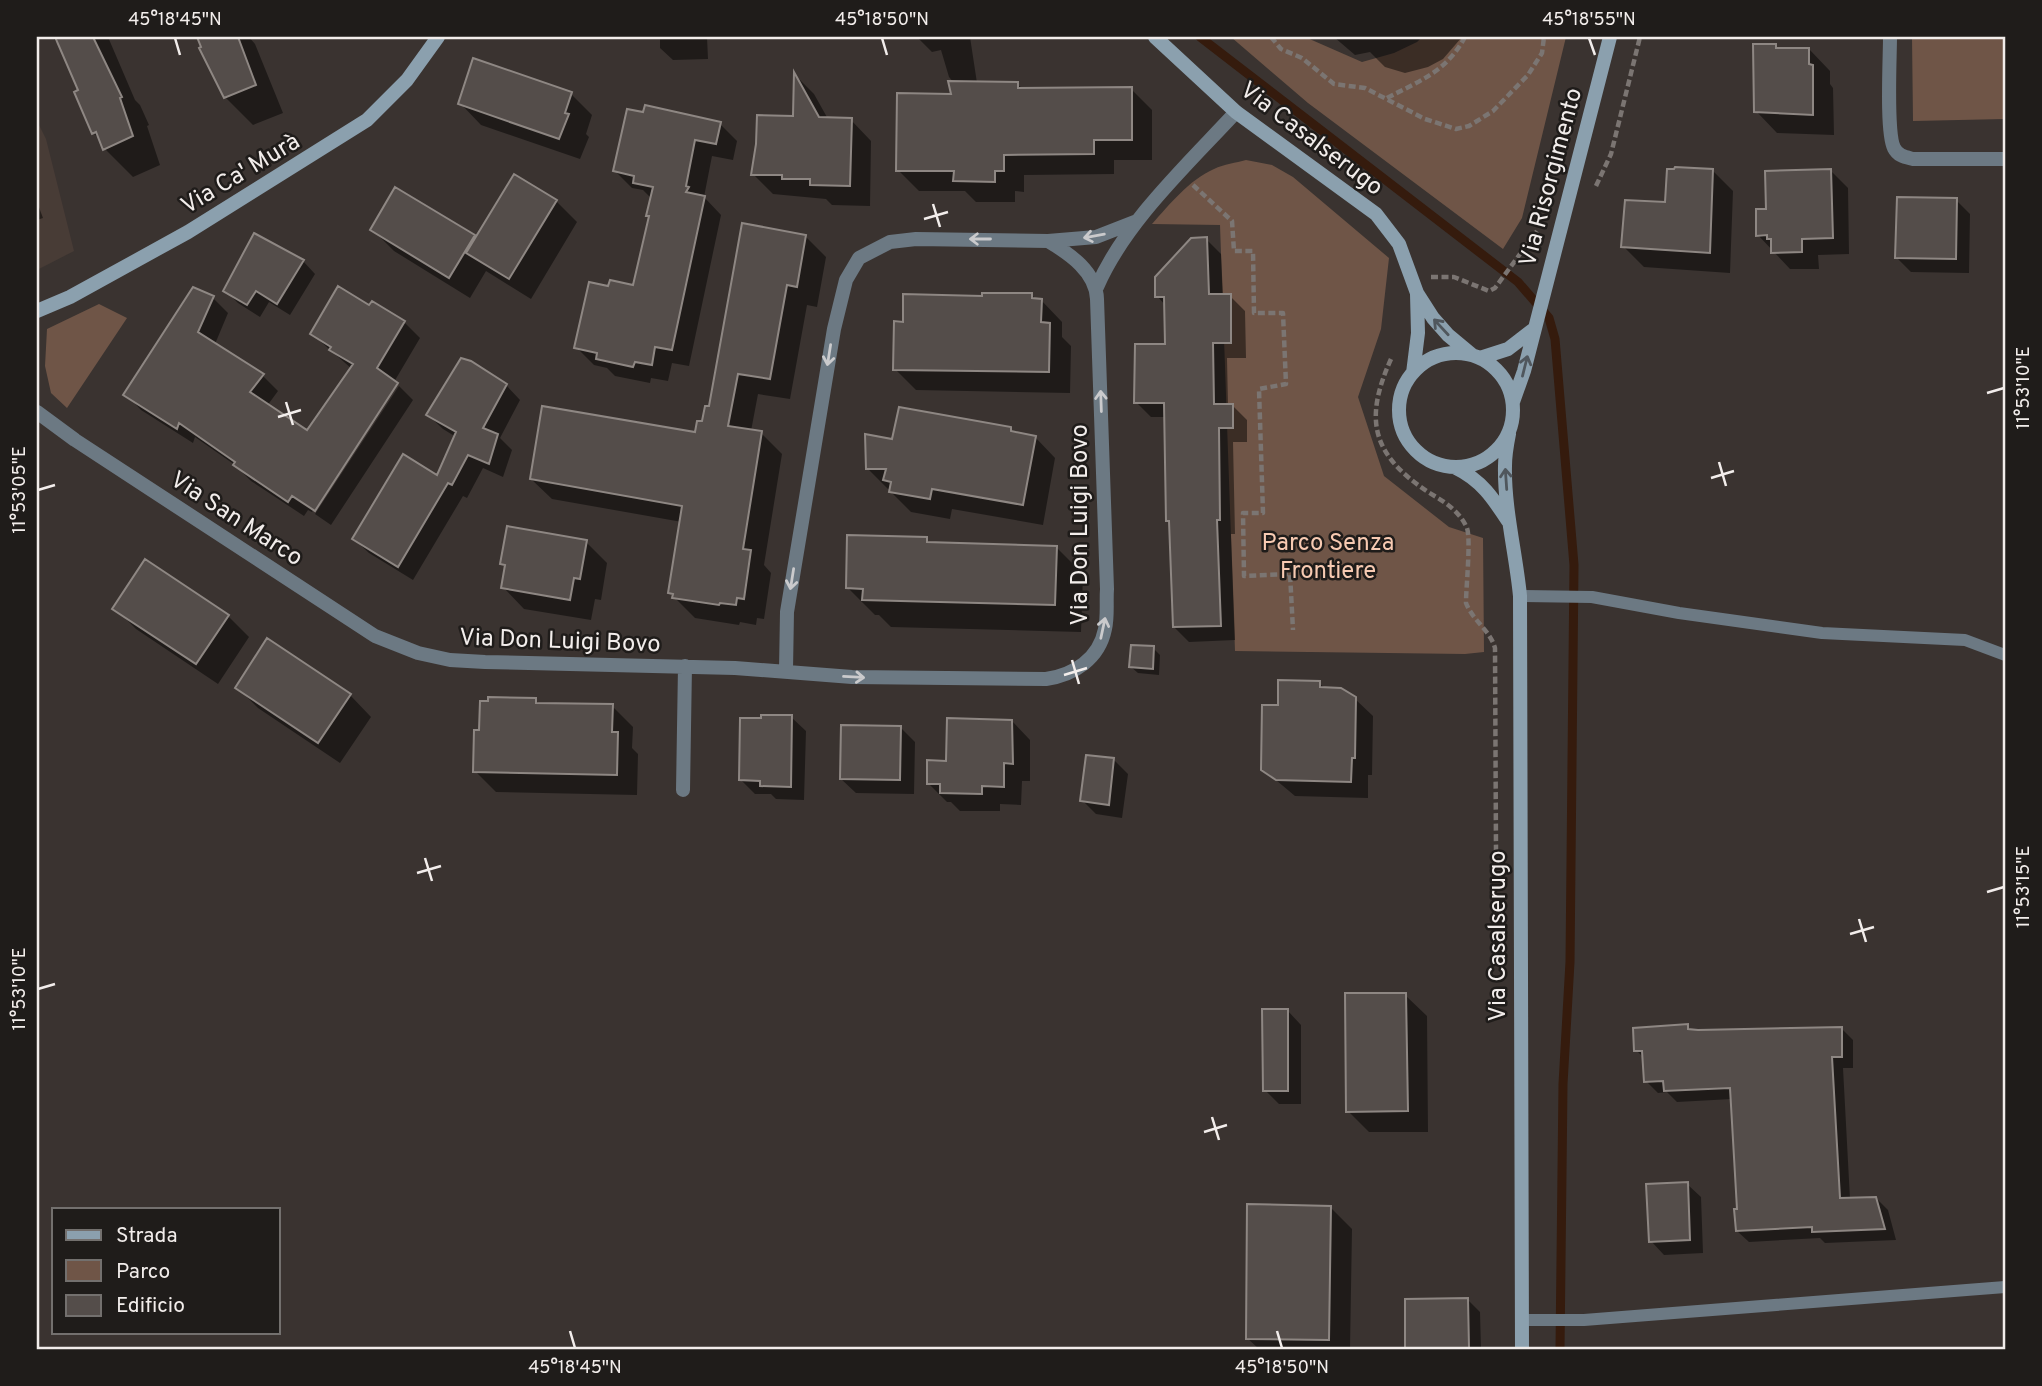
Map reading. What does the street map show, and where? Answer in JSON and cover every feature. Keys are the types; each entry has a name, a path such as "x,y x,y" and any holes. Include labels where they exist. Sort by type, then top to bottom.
{"main road":[{"name":"Via Ca' Murà","path":"37,312 187,232 367,120 407,80 438,37"},
{"name":"Via Casalserugo","path":"1155,37 1236,111 1376,214 1399,244 1417,293 1440,327 1476,356"},
{"name":"Via Risorgimento","path":"1513,402 1524,371 1610,37"},
{"name":"Via Casalserugo","path":"1413,373 1418,333 1417,293"},
{"path":"1476,356 1500,372 1508,386 1513,402 1509,434 1500,448 1488,458 1457,468 1440,466 1413,448 1404,434 1400,419 1400,402 1404,386 1425,362 1440,355 1456,353 1476,356 1508,349 1534,327"},
{"name":"Via Casalserugo","path":"1509,434 1505,466 1520,596 1522,1349"},
{"path":"1457,468 1474,477 1482,485 1510,524"}],"street":[{"path":"1891,37 1891,130 1894,149 1901,156 1913,159 2005,159"},
{"name":"Via Don Luigi Bovo","path":"418,653 450,660 485,662 786,670 852,677 1046,679 1064,677 1078,670 1094,655 1105,630 1107,589 1097,287 1118,247 1137,221 1236,111"},
{"name":"Via Don Luigi Bovo","path":"786,670 787,612 834,329 846,280 859,258 890,242 916,239 1048,241 1096,237 1137,221"},
{"path":"1048,241 1070,254 1097,287"},
{"name":"Via San Marco","path":"37,412 75,440 375,636 418,653"},
{"path":"683,790 685,666"}],"lane":[{"path":"1520,596 1592,597 1679,613 1822,633 1965,640 2005,655"},
{"path":"1522,1320 1584,1320 2005,1287"}],"path":[{"path":"1271,37 1281,49 1302,58 1334,84 1365,88 1424,119 1456,129 1469,126 1493,111 1528,75 1542,53 1544,37"},
{"path":"1387,98 1433,75 1455,55 1465,37"},
{"path":"1595,187 1612,154 1640,37"},
{"path":"1185,193 1193,185 1232,221 1234,251 1253,251 1254,313 1283,313 1286,384 1259,388 1263,513 1243,513 1244,576 1290,574 1293,630"},
{"path":"1427,278 1454,277 1489,291 1495,288 1520,254"},
{"path":"1393,347 1375,407 1376,425 1384,452 1404,474 1459,515 1468,530 1466,603 1470,614 1492,637 1495,648 1496,835"}],"shaded area":[{"path":"37,121 46,139 74,251 37,270"}],"green space":[{"path":"1231,37 1305,37 1362,62 1394,53 1422,37 1566,37 1522,218 1503,249 1308,103"},
{"path":"1912,37 2005,38 2005,119 1913,121"},
{"name":"Parco Senza Frontiere","path":"1246,160 1272,165 1293,177 1389,258 1381,329 1358,397 1384,476 1449,527 1483,538 1484,652 1235,651 1220,225 1152,224 1196,179 1218,167"},
{"path":"99,304 127,318 67,408 51,393 45,366 47,329"}],"building":[{"path":"55,37 93,37 122,97 120,98 133,136 103,150 96,132 92,134 74,92 78,90"},
{"path":"197,37 238,37 256,85 224,98 199,48 201,47"},
{"path":"1753,44 1776,44 1776,48 1809,48 1809,64 1813,65 1813,115 1754,112"},
{"path":"473,58 572,92 565,113 569,114 559,139 458,104"},
{"path":"794,72 819,117 852,118 850,186 810,185 810,179 782,179 782,175 751,175 757,115 793,116"},
{"path":"948,81 1018,82 1018,88 1132,87 1132,140 1094,140 1094,154 1004,155 1004,171 995,171 995,182 953,181 954,171 896,171 897,93 951,94"},
{"path":"645,105 721,122 716,144 695,140 686,186 689,187 686,192 705,196 672,350 655,347 652,365 635,362 633,367 596,359 597,353 574,348 589,282 608,286 610,280 633,285 653,187 633,183 634,176 613,171 627,109 643,112"},
{"path":"1667,169 1713,169 1710,253 1621,247 1625,200 1665,202"},
{"path":"1831,169 1833,238 1802,239 1802,252 1771,253 1771,239 1767,239 1767,235 1756,236 1756,209 1766,209 1765,171"},
{"path":"514,174 557,200 509,279 466,253"},
{"path":"395,187 475,235 449,278 370,230"},
{"path":"1897,197 1957,198 1956,259 1895,258"},
{"path":"742,223 806,235 797,287 787,285 770,379 738,374 728,426 762,431 743,549 751,550 744,599 737,598 736,605 719,605 672,598 673,594 668,593 682,506 530,479 542,406 695,432 697,421 702,421 705,406 709,406"},
{"path":"254,233 304,260 277,304 256,291 247,305 223,291"},
{"path":"1207,237 1209,294 1231,294 1231,343 1213,343 1214,404 1233,404 1233,428 1219,428 1220,520 1217,520 1221,626 1173,627 1169,521 1166,521 1164,403 1134,403 1135,344 1165,344 1164,297 1155,297 1155,277 1191,238"},
{"path":"338,286 369,305 372,301 405,321 377,368 398,383 315,511 292,496 288,502 233,465 235,462 179,423 177,429 123,395 193,287 214,296 198,332 264,374 250,392 307,430 353,364 329,350 331,347 310,334"},
{"path":"982,293 1032,293 1032,298 1042,299 1041,322 1050,323 1049,372 893,370 894,321 903,322 903,294 982,296"},
{"path":"461,358 471,361 507,384 483,428 498,434 489,464 468,455 452,485 448,483 398,567 352,539 403,454 437,475 456,432 426,415"},
{"path":"899,407 1011,427 1011,431 1036,436 1023,505 932,489 930,499 889,492 891,482 883,480 886,469 866,469 865,434 892,439"},
{"path":"507,526 587,540 580,579 574,578 570,600 501,588 505,565 500,564"},
{"path":"847,535 927,537 927,542 1057,546 1055,605 862,600 863,589 846,588"},
{"path":"145,559 229,615 196,664 112,609"},
{"path":"267,638 351,694 318,743 235,688"},
{"path":"1131,645 1154,646 1153,669 1129,667"},
{"path":"1278,680 1320,681 1320,687 1341,688 1356,697 1355,758 1352,758 1351,782 1276,780 1261,770 1262,705 1278,705"},
{"path":"488,697 536,698 536,703 613,704 612,732 618,732 617,775 473,772 474,730 479,730 480,701 488,701"},
{"path":"761,715 792,715 791,787 760,786 760,781 739,780 740,718 761,718"},
{"path":"947,718 1012,720 1013,764 1004,763 1004,787 982,786 982,794 940,793 940,784 927,784 927,760 946,761"},
{"path":"841,725 901,726 900,780 840,779"},
{"path":"1086,755 1114,758 1109,805 1080,801"},
{"path":"1345,993 1406,993 1408,1111 1346,1112"},
{"path":"1262,1009 1288,1009 1288,1091 1263,1091"},
{"path":"1688,1024 1688,1029 1698,1030 1842,1027 1842,1057 1832,1057 1840,1198 1876,1197 1885,1229 1812,1232 1812,1227 1736,1231 1730,1088 1664,1091 1663,1081 1644,1082 1642,1051 1634,1051 1633,1028"},
{"path":"1688,1182 1690,1240 1649,1242 1646,1184"},
{"path":"1247,1204 1331,1206 1329,1340 1246,1339"},
{"path":"1468,1298 1469,1348 1405,1349 1405,1299"}],"waterway":[{"path":"1200,37 1518,282 1549,318 1555,339 1574,565 1570,962 1563,1084 1560,1349"}]}
